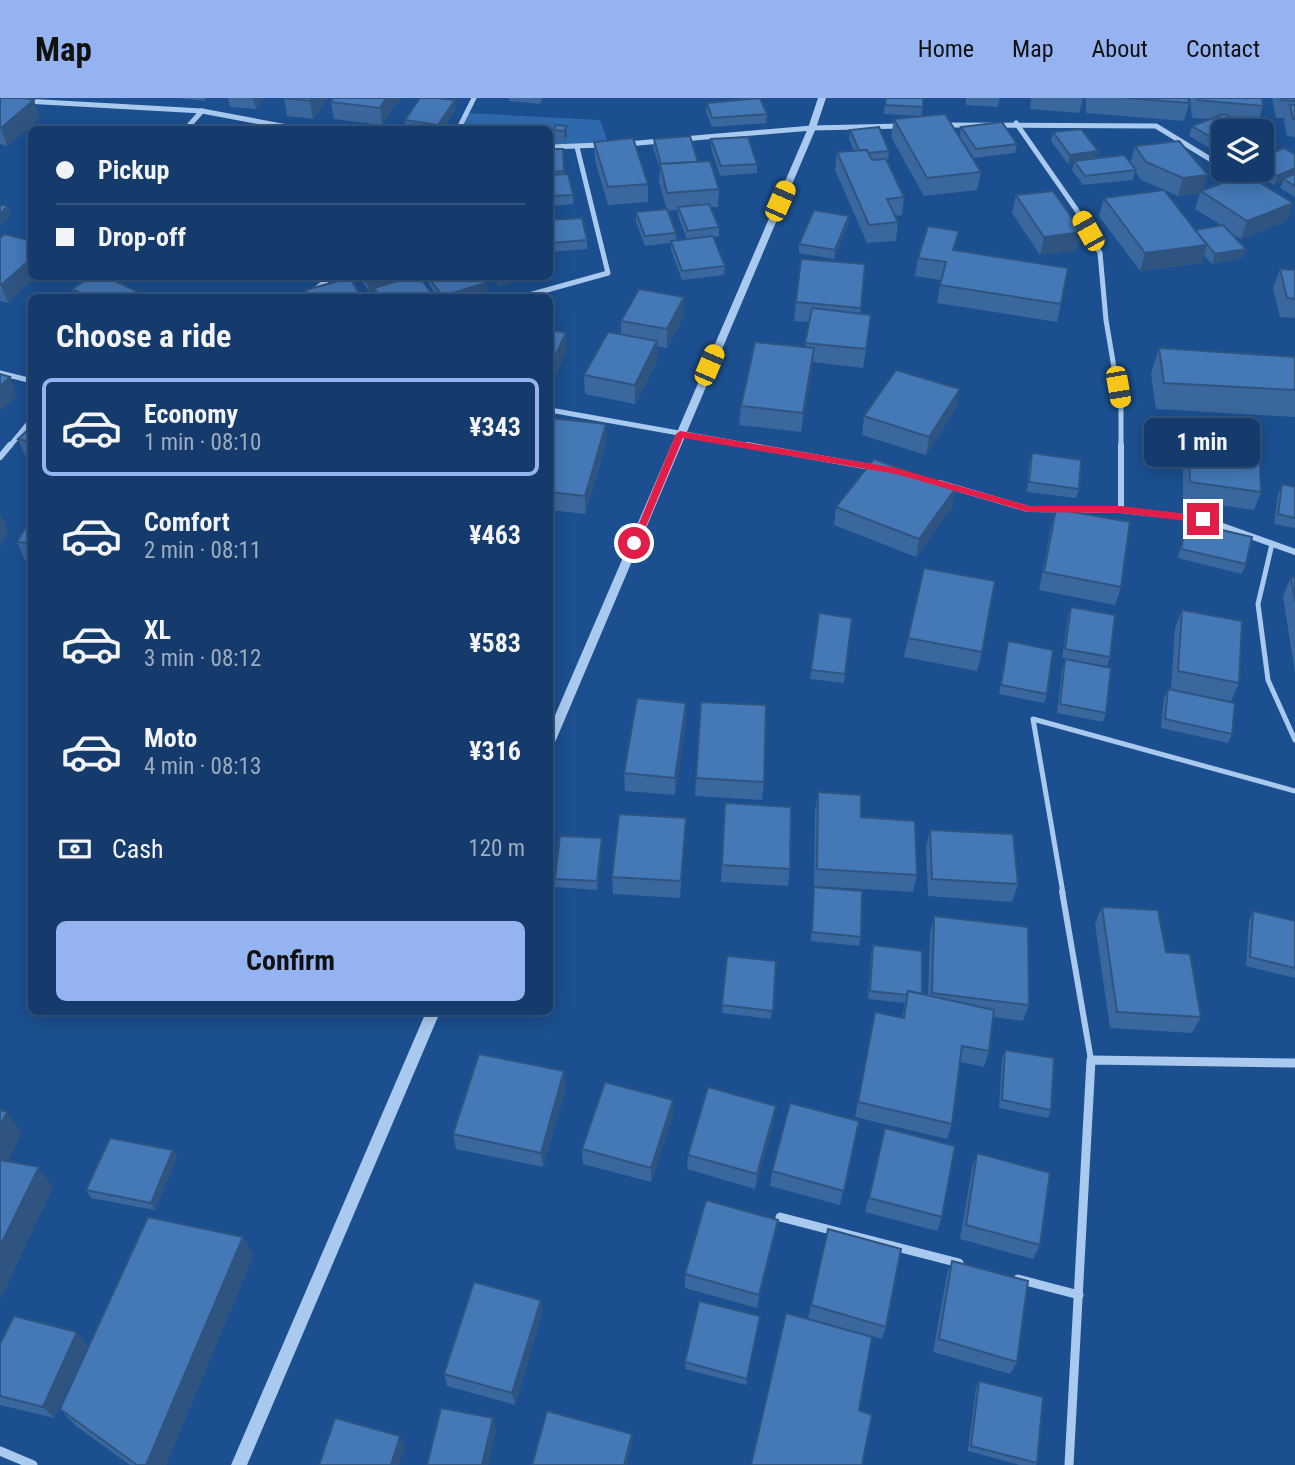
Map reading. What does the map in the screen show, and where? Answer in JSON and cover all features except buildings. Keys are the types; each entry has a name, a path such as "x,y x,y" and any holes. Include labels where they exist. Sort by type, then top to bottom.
{"street":[{"path":"460,126 474,98"},
{"path":"553,733 812,128 822,98"},
{"path":"14,101 202,111 282,126"},
{"path":"189,126 202,111"},
{"path":"1016,122 1076,209 1100,253 1106,320 1121,409 1121,510"},
{"path":"934,125 1016,122 1156,126 1211,160"},
{"path":"677,139 812,128 907,126"},
{"path":"623,144 663,141"},
{"path":"553,146 609,145"},
{"path":"532,294 608,273 577,147"},
{"path":"310,294 327,280"},
{"path":"0,373 28,380"},
{"path":"553,410 883,469"},
{"path":"0,457 28,424"},
{"path":"936,482 1028,509 1121,510 1203,519 1295,552"},
{"path":"239,1465 432,1015"},
{"path":"1069,1465 1091,1060 1295,1063"},
{"path":"780,1217 970,1266"},
{"path":"1011,1277 1079,1294"},
{"path":"0,1451 33,1465"}],"lane":[{"path":"1272,544 1258,604 1268,680 1295,740"},
{"path":"1091,1060 1033,719 1295,791"}],"shaded area":[{"path":"467,113 600,120 609,145 553,147 553,126 460,126"}],"route":[{"path":"634,543 680,434 896,471 1028,509 1121,510 1203,519"}]}
